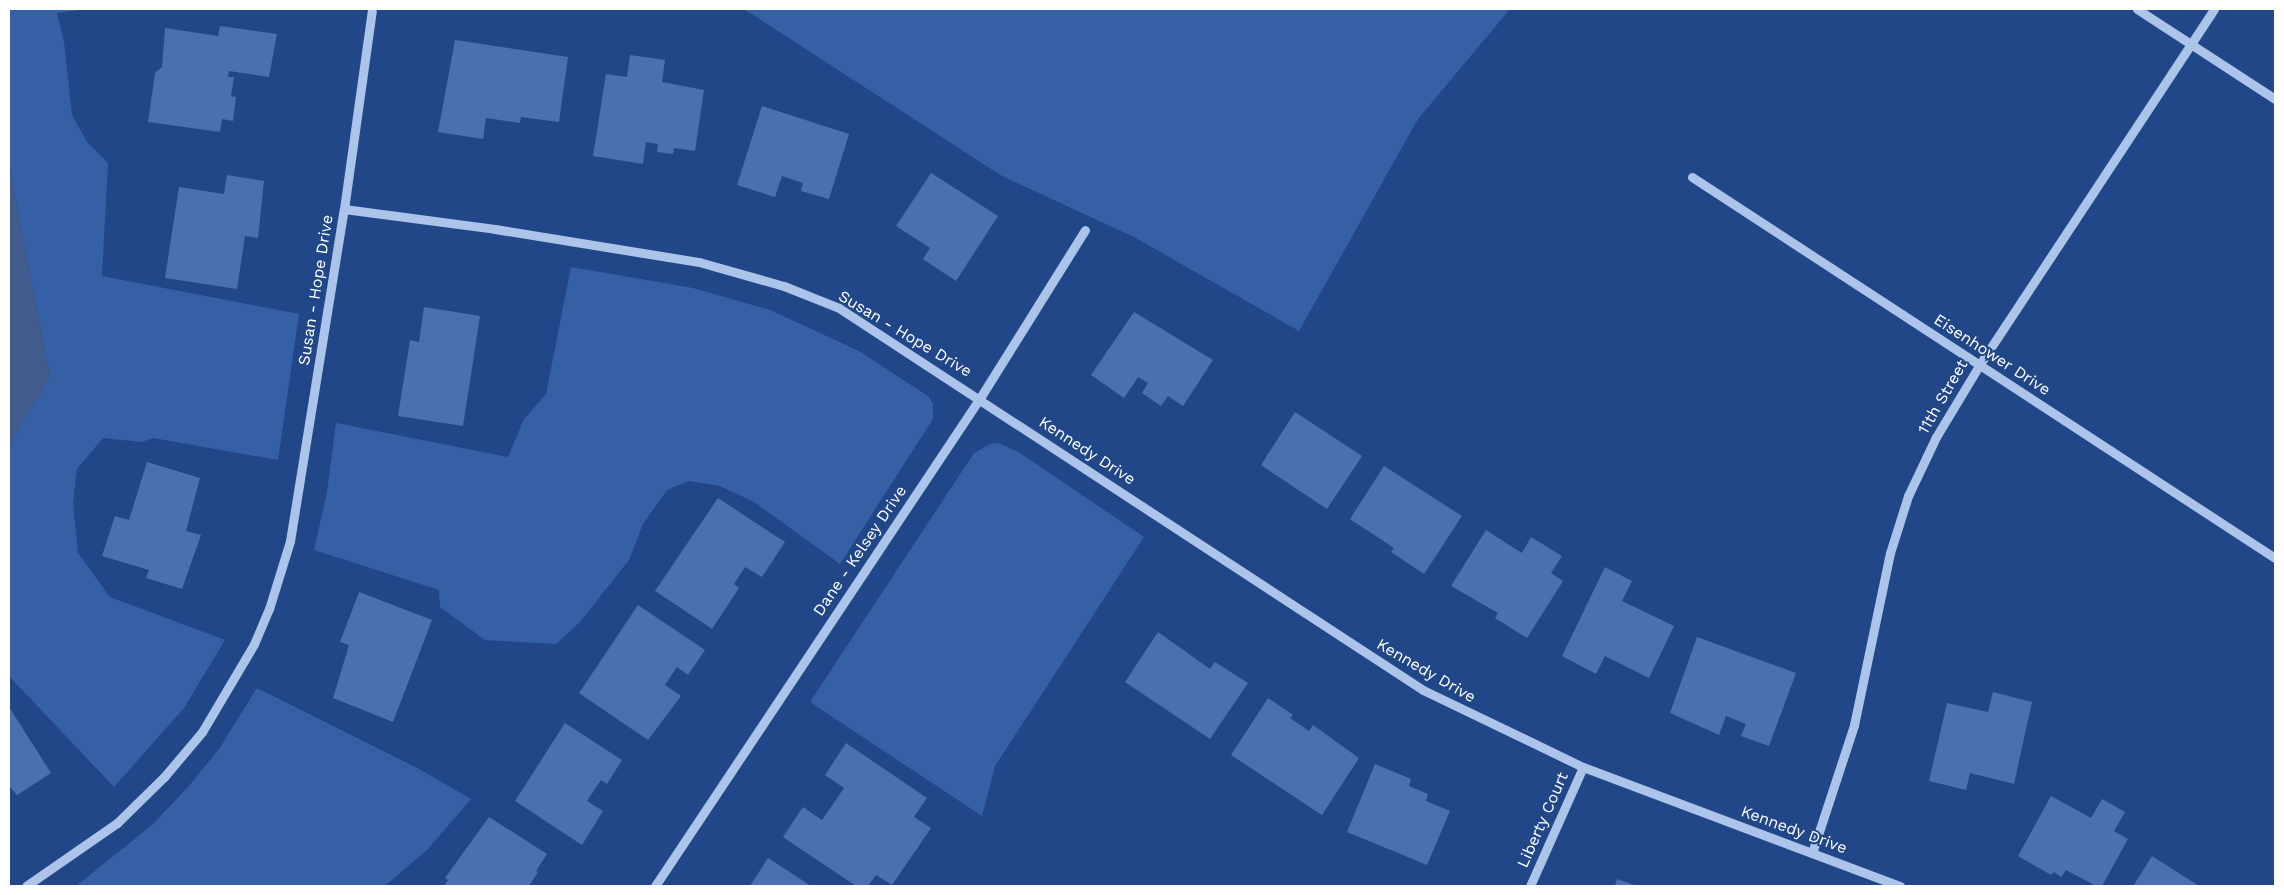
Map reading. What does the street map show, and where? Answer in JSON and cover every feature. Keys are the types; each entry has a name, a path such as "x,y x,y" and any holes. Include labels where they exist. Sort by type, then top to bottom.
{"street":[{"path":"2137,9 2275,99"},
{"name":"11th Street","path":"1812,853 1854,725 1890,554 1908,496 1936,437 1980,364 2214,9"},
{"path":"344,210 372,11"},
{"name":"Eisenhower Drive","path":"1692,177 2275,558"},
{"name":"Susan - Hope Drive","path":"26,886 117,823 164,777 202,732 254,644 269,609 290,541 344,210 647,253 748,275 839,308 980,398"},
{"name":"Dane - Kelsey Drive","path":"655,886 980,398 1085,230"},
{"name":"Kennedy Drive","path":"980,398 1423,690 1583,767 1900,886"},
{"name":"Liberty Court","path":"1530,886 1583,767"}],"shaded area":[{"path":"9,9 87,9 57,13 64,42 72,115 87,142 108,163 102,276 299,314 278,460 153,438 142,442 103,438 77,469 73,503 78,553 110,597 225,640 184,708 114,787 9,676 9,446 50,377 9,165"},
{"path":"744,9 1510,9 1418,119 1299,331 1134,237 1002,176"},
{"path":"9,165 50,377 9,446"},
{"path":"571,267 693,288 770,310 859,351 928,396 933,404 933,419 840,564 754,502 720,486 689,481 667,490 643,524 629,560 580,622 556,644 485,640 440,607 439,590 314,550 327,492 336,423 508,457 524,419 546,394"},
{"path":"999,443 1020,453 1144,537 995,766 982,816 810,702 974,453 990,444"},
{"path":"257,688 419,769 471,799 428,849 385,886 76,886 152,825 189,786 219,749"}],"building":[{"path":"220,26 277,34 269,77 229,71 228,77 234,77 231,96 236,97 233,121 222,119 220,132 148,122 155,73 162,67 165,28 218,36"},
{"path":"455,40 568,57 559,122 521,117 520,123 486,118 483,139 438,132"},
{"path":"630,55 665,60 662,82 704,90 695,151 674,148 673,154 657,152 658,144 646,142 643,164 593,156 606,74 627,77"},
{"path":"762,106 849,134 829,199 801,191 803,183 782,176 775,197 737,185"},
{"path":"931,173 998,216 956,281 923,259 930,248 896,226"},
{"path":"227,175 264,181 258,238 245,236 237,289 165,278 179,187 224,194"},
{"path":"424,307 480,316 463,426 398,416 410,340 419,342"},
{"path":"1134,312 1213,360 1183,406 1168,396 1161,406 1142,393 1148,383 1138,377 1124,398 1091,375"},
{"path":"1295,412 1362,456 1327,509 1261,465"},
{"path":"147,462 200,478 186,531 201,535 182,589 146,578 149,570 102,556 115,516 129,520"},
{"path":"1384,466 1462,516 1424,574 1391,552 1394,548 1350,519"},
{"path":"718,498 785,542 762,577 745,567 734,584 739,588 712,629 655,591"},
{"path":"1486,530 1522,553 1531,537 1562,556 1551,573 1563,581 1527,638 1495,618 1498,613 1451,586"},
{"path":"1605,567 1632,581 1622,601 1674,626 1649,678 1605,656 1596,674 1562,656"},
{"path":"359,592 432,620 393,722 333,698 349,645 340,642"},
{"path":"638,605 705,650 688,675 677,667 665,685 681,696 648,740 579,693"},
{"path":"1158,632 1210,669 1215,662 1248,683 1210,739 1125,682"},
{"path":"1697,637 1796,673 1769,746 1741,736 1746,724 1726,716 1719,735 1670,713"},
{"path":"1993,692 2032,702 2014,784 1970,773 1966,790 1929,781 1947,703 1988,712"},
{"path":"1268,698 1293,715 1290,718 1309,731 1313,725 1359,758 1322,815 1231,755"},
{"path":"9,707 51,773 17,795 9,786"},
{"path":"565,723 622,760 607,784 601,780 587,801 603,811 582,845 515,801"},
{"path":"846,743 927,798 914,817 931,828 892,885 876,875 868,886 856,886 783,837 803,807 822,820 844,788 825,775"},
{"path":"1375,764 1411,779 1409,786 1428,794 1426,801 1450,811 1427,865 1347,832"},
{"path":"2051,796 2091,818 2102,799 2125,812 2114,831 2128,839 2102,886 2096,886 2066,870 2061,877 2054,872 2051,875 2018,856"},
{"path":"489,817 547,854 529,886 444,886 448,880 445,878"},
{"path":"2152,856 2199,886 2133,886"},
{"path":"768,858 811,886 750,886"},
{"path":"1617,879 1637,886 1615,886"}]}
